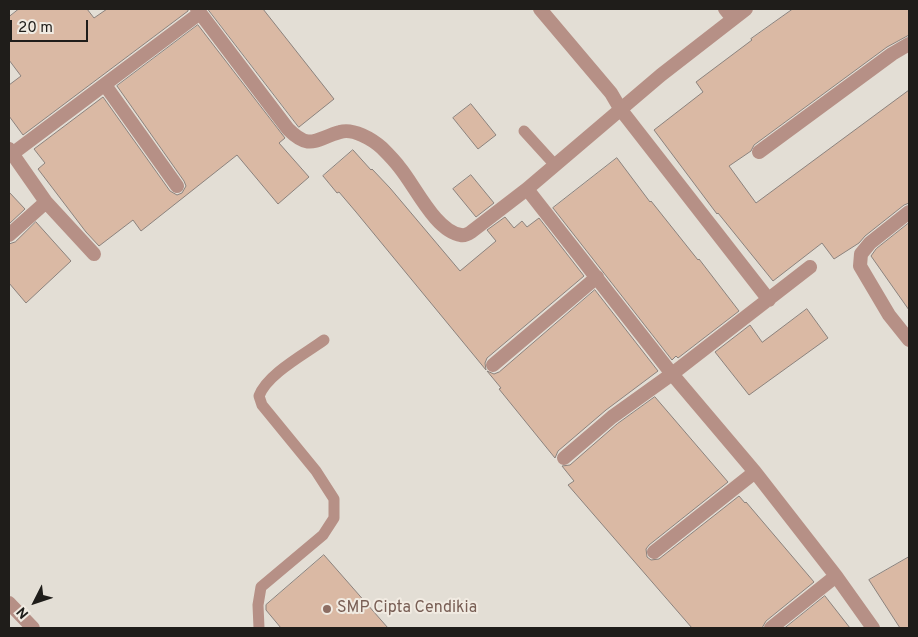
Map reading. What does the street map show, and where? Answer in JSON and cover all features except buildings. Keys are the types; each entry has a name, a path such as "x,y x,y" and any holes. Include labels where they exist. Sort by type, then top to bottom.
{"street":[{"path":"540,9 611,93 622,110 769,300"},
{"path":"94,254 46,202 11,152 105,85 199,11 296,138 306,142 318,141 342,131 369,138 400,167 434,218 452,233 462,236 471,232 527,189 622,110 729,14 746,9"},
{"path":"759,152 892,54 909,44"},
{"path":"105,85 177,186"},
{"path":"527,189 672,374 755,472 836,576 873,628"},
{"path":"9,235 46,202"},
{"path":"909,212 870,243 861,254 860,266 890,315 909,340"},
{"path":"564,458 612,416 672,374 810,267"},
{"path":"493,365 597,277"},
{"path":"654,552 755,472"},
{"path":"771,628 836,576"},
{"path":"9,604 33,628"}],"lane":[{"path":"524,131 555,165"},
{"path":"259,628 258,605 261,587 323,535 334,518 334,499 316,471 262,405 259,396 266,383 324,340"}],"place":[{"name":"SMP Cipta Cendikia","path":"327,609"}]}
